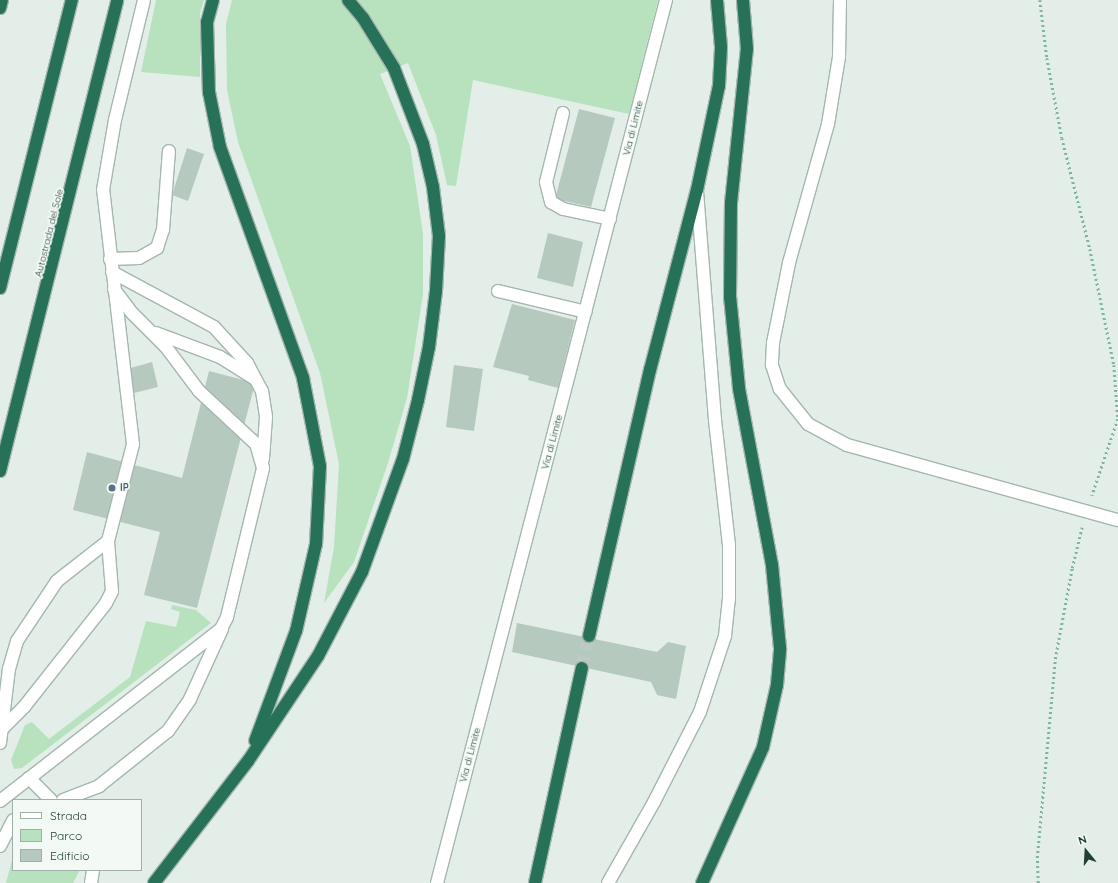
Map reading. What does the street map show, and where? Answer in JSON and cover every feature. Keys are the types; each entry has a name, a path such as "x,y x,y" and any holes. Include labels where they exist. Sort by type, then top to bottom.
{"highway":[{"path":"0,8 2,0"},
{"path":"0,288 72,0"},
{"name":"Autostrada del Sole","path":"0,471 117,0"},
{"path":"213,0 207,22 209,92 220,146 303,378 320,466 316,544 296,631 248,761"},
{"path":"154,883 248,761 318,656 362,572 403,459 418,400 429,347 439,236 433,188 423,144 394,68 363,18 348,0"},
{"path":"589,636 650,370 697,190 719,86 720,47 717,0"},
{"path":"702,883 763,747 777,685 780,648 772,565 739,388 730,296 731,203 748,49 743,0"},
{"path":"535,883 582,668"}],"street":[{"path":"3,728 24,707 106,603 112,591 108,541 134,444 110,258 103,190 115,120 144,0"},
{"name":"Via di Limite","path":"437,883 666,0"},
{"path":"840,0 839,57 828,124 789,263 773,343 772,364 780,389 808,424 847,445 1118,520"},
{"path":"563,114 546,182 551,202 563,209 610,219"},
{"path":"110,258 139,258 157,248 163,230 169,151"},
{"path":"608,883 654,802 700,712 725,636 729,600 728,545 715,420 697,190"},
{"path":"66,799 99,786 168,731 190,699 224,624 263,468 266,417 262,391 247,363 214,328 112,272"},
{"path":"114,288 166,347 199,391 256,444 263,468"},
{"path":"498,291 586,312"},
{"path":"149,329 220,357 240,368 258,383"},
{"path":"0,743 9,669 17,641 57,581 108,541"},
{"path":"0,801 224,624"},
{"path":"29,778 50,799"},
{"path":"0,846 12,822"},
{"path":"91,883 93,871"}],"path":[{"path":"1038,883 1037,858 1056,659 1072,568 1086,512 1105,463 1118,419 1114,365 1090,249 1062,138 1047,58 1040,0"}],"green space":[{"path":"156,0 204,0 200,13 200,77 141,72"},
{"path":"232,0 658,0 629,114 473,80 456,186 447,185 436,135 408,63 380,74 410,146 423,234 423,294 407,398 388,463 354,562 324,603 334,547 339,464 320,373 238,142 227,90 226,24"},
{"path":"172,605 196,610 211,623 22,768 14,769 11,760 25,725 32,722 49,739 130,677 146,621 176,627 180,612 171,609"},
{"path":"12,860 12,871 79,871 73,883 6,883"}],"building":[{"path":"579,109 615,118 591,207 555,199"},
{"path":"187,148 204,154 188,201 172,195"},
{"path":"548,233 583,242 573,287 537,278"},
{"path":"512,304 575,320 558,388 528,380 529,376 493,367"},
{"path":"152,362 158,387 134,393 127,369"},
{"path":"454,365 483,369 474,431 446,427"},
{"path":"209,371 255,383 197,608 144,595 160,532 73,510 87,452 182,478"},
{"path":"517,623 657,652 668,642 686,646 676,699 657,695 651,682 512,652"}],"tunnel":[{"path":"582,668 589,636"}],"place":[{"name":"IP","path":"112,488"}]}
